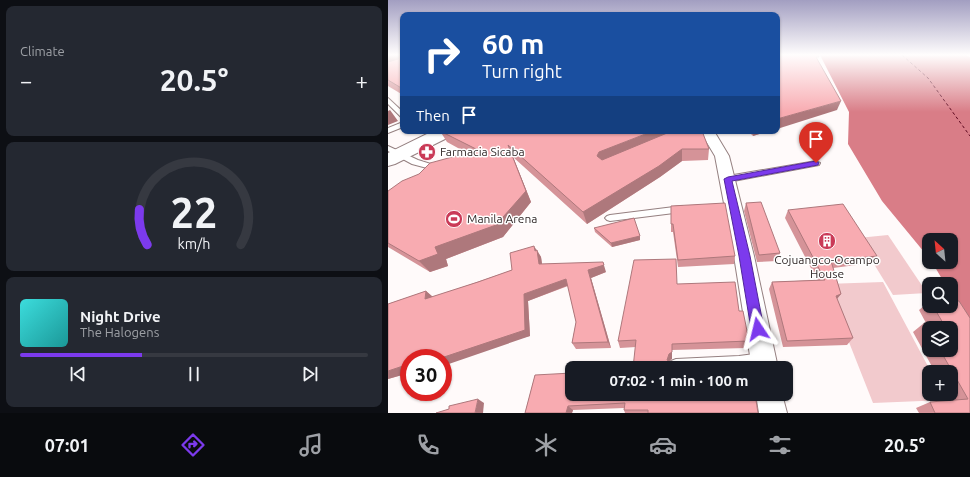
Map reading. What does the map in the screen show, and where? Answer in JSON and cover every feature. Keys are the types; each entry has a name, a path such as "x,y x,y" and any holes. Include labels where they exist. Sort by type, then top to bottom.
{"main road":[{"path":"392,154 440,134"}],"street":[{"path":"709,134 722,156 728,179 727,206 744,256 763,361"},
{"path":"771,401 773,413"}],"lane":[{"path":"388,100 400,113"},
{"path":"388,130 400,125"},
{"path":"392,154 430,167 433,175 428,179"},
{"path":"728,179 816,163"},
{"path":"610,218 664,210 694,208"}],"shaded area":[{"path":"830,74 970,74 970,328 958,307 958,277 941,277 936,269 958,269 958,233 922,233 922,250 882,201 848,144 849,112"},
{"path":"888,235 922,286 922,293 893,295 858,238"},
{"path":"883,282 927,365 922,365 922,401 873,403 826,284"}],"building":[{"path":"388,74 400,74 400,87 388,80"},
{"path":"780,74 826,74 841,101 780,118"},
{"path":"446,134 645,134 599,152 597,156 602,160 665,134 703,134 709,149 682,149 659,166 583,212 508,145 526,191 496,225 435,247 438,254 419,261 388,243 388,191 402,181 419,174 430,163 478,150"},
{"path":"761,202 780,253 759,255 746,203"},
{"path":"725,203 735,256 678,260 673,224 671,224 671,206"},
{"path":"843,204 877,256 831,261 841,294 836,296 853,338 787,341 772,282 825,280 788,210"},
{"path":"634,218 640,236 611,243 594,228"},
{"path":"534,246 535,251 537,250 539,264 603,262 604,265 588,270 608,342 572,343 576,322 566,279 524,294 525,330 452,354 452,349 400,349 400,367 388,371 388,304 426,291 425,299 512,270 510,253"},
{"path":"676,259 677,284 735,282 739,311 743,311 749,341 672,344 672,352 669,354 667,360 669,361 634,361 636,340 618,341 634,260"},
{"path":"958,301 970,318 970,413 935,413 930,402 958,401 968,399 958,382 958,365 949,365 944,357 958,357 958,321 942,321 937,313 958,313"},
{"path":"565,373 565,401 756,401 758,413 648,413 648,410 624,410 625,403 568,406 566,413 525,413 535,375"},
{"path":"478,399 475,413 436,413 449,409 449,406"}],"ferry route":[{"path":"924,74 970,136"}],"place":[{"name":"Farmacia Sicaba","path":"427,152"},
{"name":"Manila Arena","path":"454,219"},
{"name":"Cojuangco-Ocampo House","path":"827,241"}],"route":[{"path":"758,329 728,179 816,163"}]}
